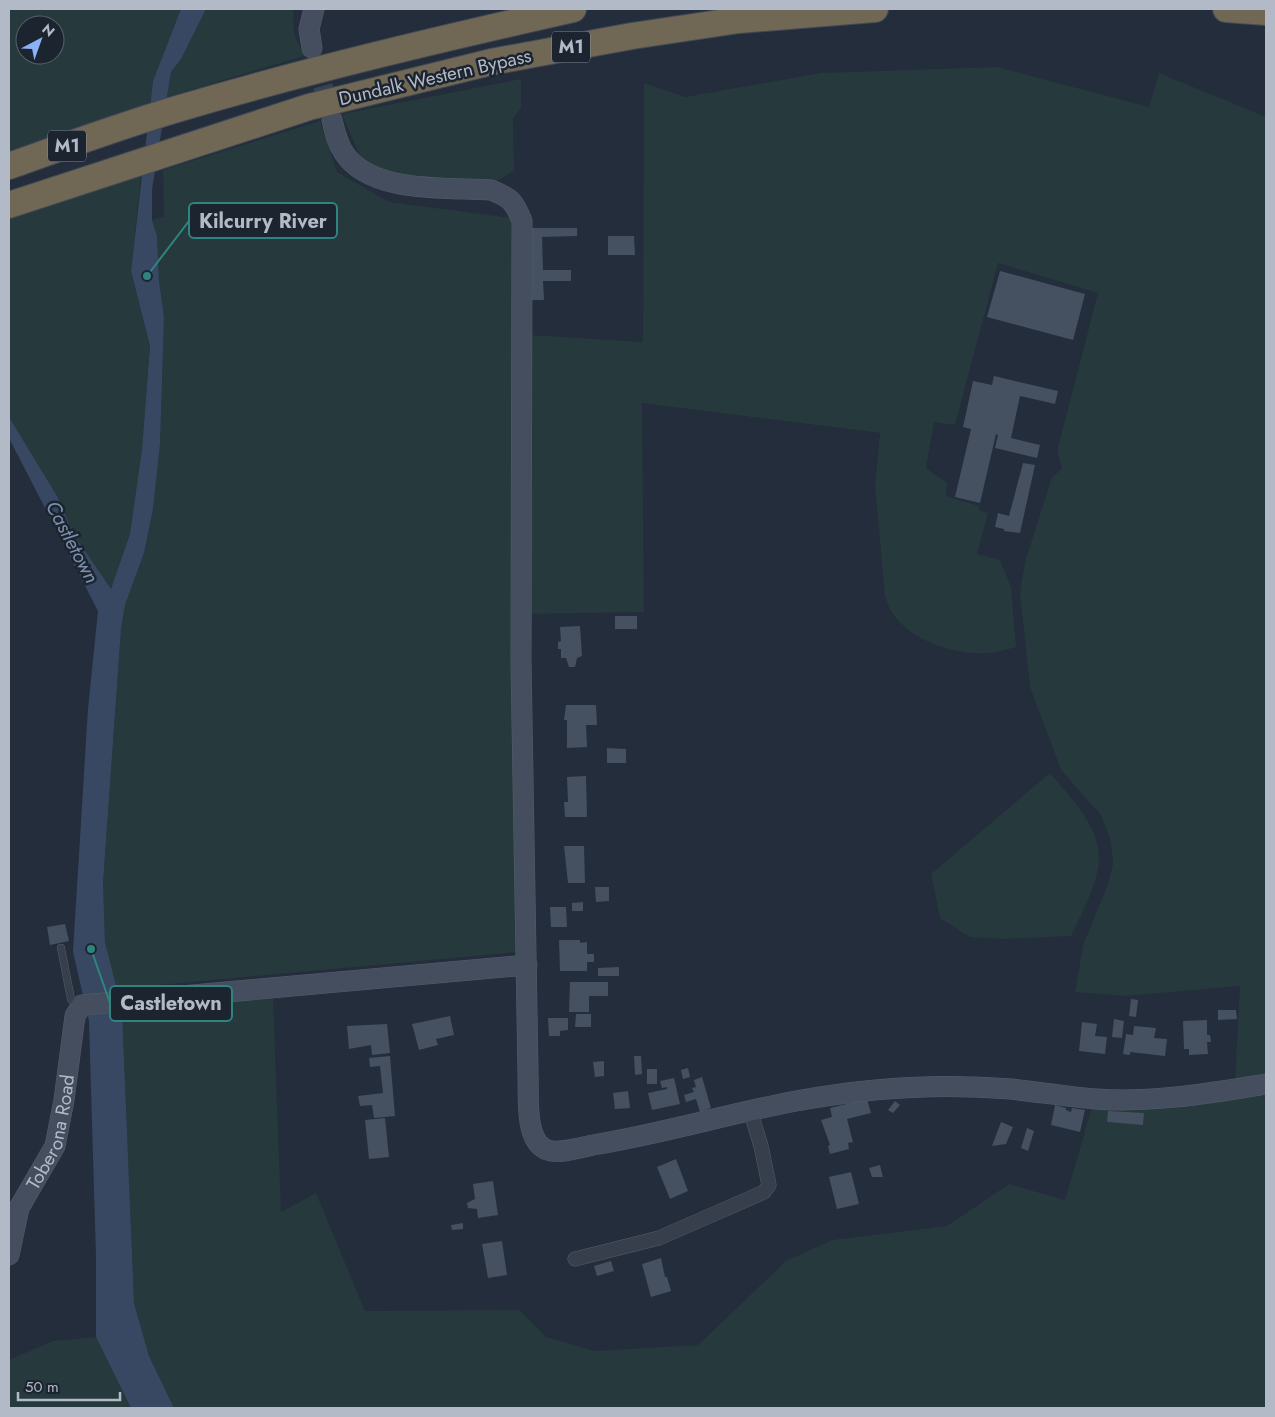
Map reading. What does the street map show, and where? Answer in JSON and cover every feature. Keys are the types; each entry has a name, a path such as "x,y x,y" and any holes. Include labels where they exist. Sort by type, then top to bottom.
{"highway":[{"name":"Dundalk Western Bypass","path":"9,166 176,109 419,44 573,9"},
{"name":"Dundalk Western Bypass","path":"9,206 309,107 492,62 632,36 739,20 875,9"},
{"path":"1226,9 1266,12"}],"street":[{"path":"312,48 309,29 314,9"},
{"path":"332,120 337,140 344,154 360,170 380,179 423,186 491,190 507,197 516,204 522,220 521,662 530,1125 534,1140 545,1149 560,1151 650,1136 750,1110 837,1094 934,1087 1009,1089 1097,1099 1156,1099 1266,1084"},
{"path":"81,1006 527,965"},
{"name":"Toberona Road","path":"9,1255 20,1208 55,1146 64,1100 75,1016 81,1006"},
{"path":"575,1259 659,1238 764,1192 769,1185 761,1146 750,1110"}],"lane":[{"path":"61,948 71,1000 81,1006"}],"shaded area":[{"path":"9,9 181,9 153,81 150,105 9,151"},
{"path":"206,9 293,9 294,34 304,56 167,97 171,72 181,59"},
{"path":"997,67 1149,107 1159,73 1266,117 1266,1074 1235,1083 1240,986 1126,996 1075,992 1083,945 1108,884 1113,864 1111,842 1101,815 1061,770 1030,687 1020,593 1025,562 1052,477 1062,469 1057,451 1098,293 998,263 955,425 934,422 926,468 947,483 946,496 979,506 979,511 988,513 977,554 1000,560 1011,587 1016,647 990,653 975,653 942,647 912,633 900,623 891,610 885,596 875,485 880,433 642,403 644,612 528,614 530,335 643,342 644,83 685,97 821,73"},
{"path":"521,79 521,108 513,119 514,171 492,184 387,174 361,158 342,114"},
{"path":"320,121 337,172 389,202 511,218 513,632 518,952 116,989 105,942 103,883 121,629 125,605 144,553 153,509 160,444 164,317 159,281 157,236 152,220 164,217 163,170"},
{"path":"141,176 131,271 150,346 142,449 130,534 111,590 74,535 57,496 9,417 9,219"},
{"path":"1050,773 1084,816 1094,833 1098,850 1098,867 1093,886 1071,936 1002,939 970,937 940,918 931,874"},
{"path":"273,996 281,1212 316,1193 365,1311 519,1310 546,1337 594,1351 698,1345 786,1261 832,1240 947,1226 1009,1184 1065,1200 1092,1107 1266,1092 1266,1408 174,1408 149,1356 134,1303 122,1010"},
{"path":"96,1337 131,1408 9,1408 9,1360 53,1341"}],"water":[{"path":"181,9 206,9 181,59 171,72 152,189 152,220 157,236 159,281 164,317 160,444 153,509 144,553 125,605 121,629 103,883 105,942 122,1010 134,1303 149,1356 174,1408 131,1408 96,1337 96,1257 89,1021 73,952 88,709 98,611 9,438 9,417 57,496 74,535 111,589 130,534 142,449 150,346 131,271 153,81"}],"building":[{"path":"529,228 577,228 577,236 542,237 543,270 571,270 571,281 543,281 544,300 530,300"},
{"path":"608,236 634,236 635,255 608,255"},
{"path":"1000,271 1085,294 1073,340 987,317"},
{"path":"994,376 1058,391 1055,404 1020,396 1011,438 1040,445 1037,458 995,448 998,435 996,434 980,503 955,497 971,429 963,427 973,381 992,385"},
{"path":"1023,463 1035,465 1020,533 1004,531 1004,529 995,527 998,513 1009,516"},
{"path":"615,616 637,616 637,629 615,629"},
{"path":"580,626 582,656 577,658 575,667 569,667 566,658 561,658 561,649 558,649 558,642 561,641 560,627"},
{"path":"566,705 596,705 597,725 586,725 587,747 567,748 567,720 564,720"},
{"path":"607,748 626,749 626,763 607,763"},
{"path":"586,776 587,817 565,817 564,802 568,802 567,777"},
{"path":"564,846 584,846 585,883 568,883"},
{"path":"595,887 609,887 609,901 596,902"},
{"path":"583,902 583,911 572,911 572,903"},
{"path":"550,907 566,907 567,927 551,927"},
{"path":"65,924 69,941 50,945 47,927"},
{"path":"559,940 587,942 587,954 594,954 594,962 587,962 587,971 560,971"},
{"path":"619,967 619,976 598,976 598,968"},
{"path":"570,982 608,982 608,996 589,996 589,1012 569,1012"},
{"path":"1131,999 1138,1000 1136,1017 1129,1016"},
{"path":"1218,1010 1236,1010 1237,1019 1218,1020"},
{"path":"576,1014 591,1014 591,1027 575,1027"},
{"path":"450,1016 454,1035 436,1039 438,1045 419,1050 412,1024"},
{"path":"548,1018 568,1018 568,1030 560,1031 560,1036 549,1036"},
{"path":"1114,1019 1124,1021 1122,1038 1112,1037"},
{"path":"1207,1020 1207,1035 1210,1035 1211,1042 1207,1042 1208,1054 1189,1055 1189,1049 1184,1049 1183,1021"},
{"path":"1082,1022 1097,1024 1095,1036 1107,1037 1105,1054 1079,1051"},
{"path":"387,1024 390,1053 372,1055 371,1045 349,1049 347,1026"},
{"path":"1134,1026 1156,1028 1154,1038 1167,1039 1165,1056 1130,1052 1130,1055 1123,1054 1126,1034 1133,1035"},
{"path":"390,1056 395,1116 374,1118 372,1105 360,1106 358,1096 383,1093 380,1066 370,1067 369,1058"},
{"path":"634,1056 641,1056 642,1074 635,1075"},
{"path":"604,1061 604,1076 595,1077 593,1062"},
{"path":"688,1068 690,1077 683,1079 681,1070"},
{"path":"647,1069 657,1069 657,1084 647,1084"},
{"path":"702,1077 711,1108 700,1112 696,1099 686,1102 684,1095 694,1092 692,1088 696,1087 694,1080"},
{"path":"674,1078 680,1104 652,1110 648,1093 667,1089 667,1087 662,1088 660,1081"},
{"path":"628,1091 630,1108 615,1109 613,1093"},
{"path":"867,1099 871,1113 847,1119 853,1142 848,1143 849,1149 830,1154 828,1146 830,1145 821,1120 832,1117 830,1108"},
{"path":"895,1101 900,1105 893,1113 888,1110"},
{"path":"1055,1105 1066,1108 1066,1110 1071,1112 1072,1108 1085,1110 1080,1132 1051,1125"},
{"path":"1108,1111 1144,1113 1143,1125 1107,1122"},
{"path":"385,1118 389,1157 369,1159 365,1120"},
{"path":"1001,1122 1013,1127 1006,1144 992,1146"},
{"path":"1027,1128 1034,1131 1028,1151 1021,1148"},
{"path":"676,1159 688,1191 670,1199 657,1167"},
{"path":"880,1165 883,1177 872,1177 869,1168"},
{"path":"851,1172 859,1204 837,1209 829,1177"},
{"path":"493,1181 498,1215 478,1218 477,1209 468,1208 467,1203 475,1199 473,1184"},
{"path":"463,1223 463,1229 452,1230 451,1225"},
{"path":"502,1241 507,1275 488,1278 482,1244"},
{"path":"661,1258 665,1277 667,1277 671,1291 651,1297 642,1264"},
{"path":"611,1261 614,1271 597,1276 594,1266"}],"tunnel":[{"path":"315,57 331,116"}],"place":[{"name":"Kilcurry River","path":"147,276"},
{"name":"Castletown","path":"91,949"}]}
